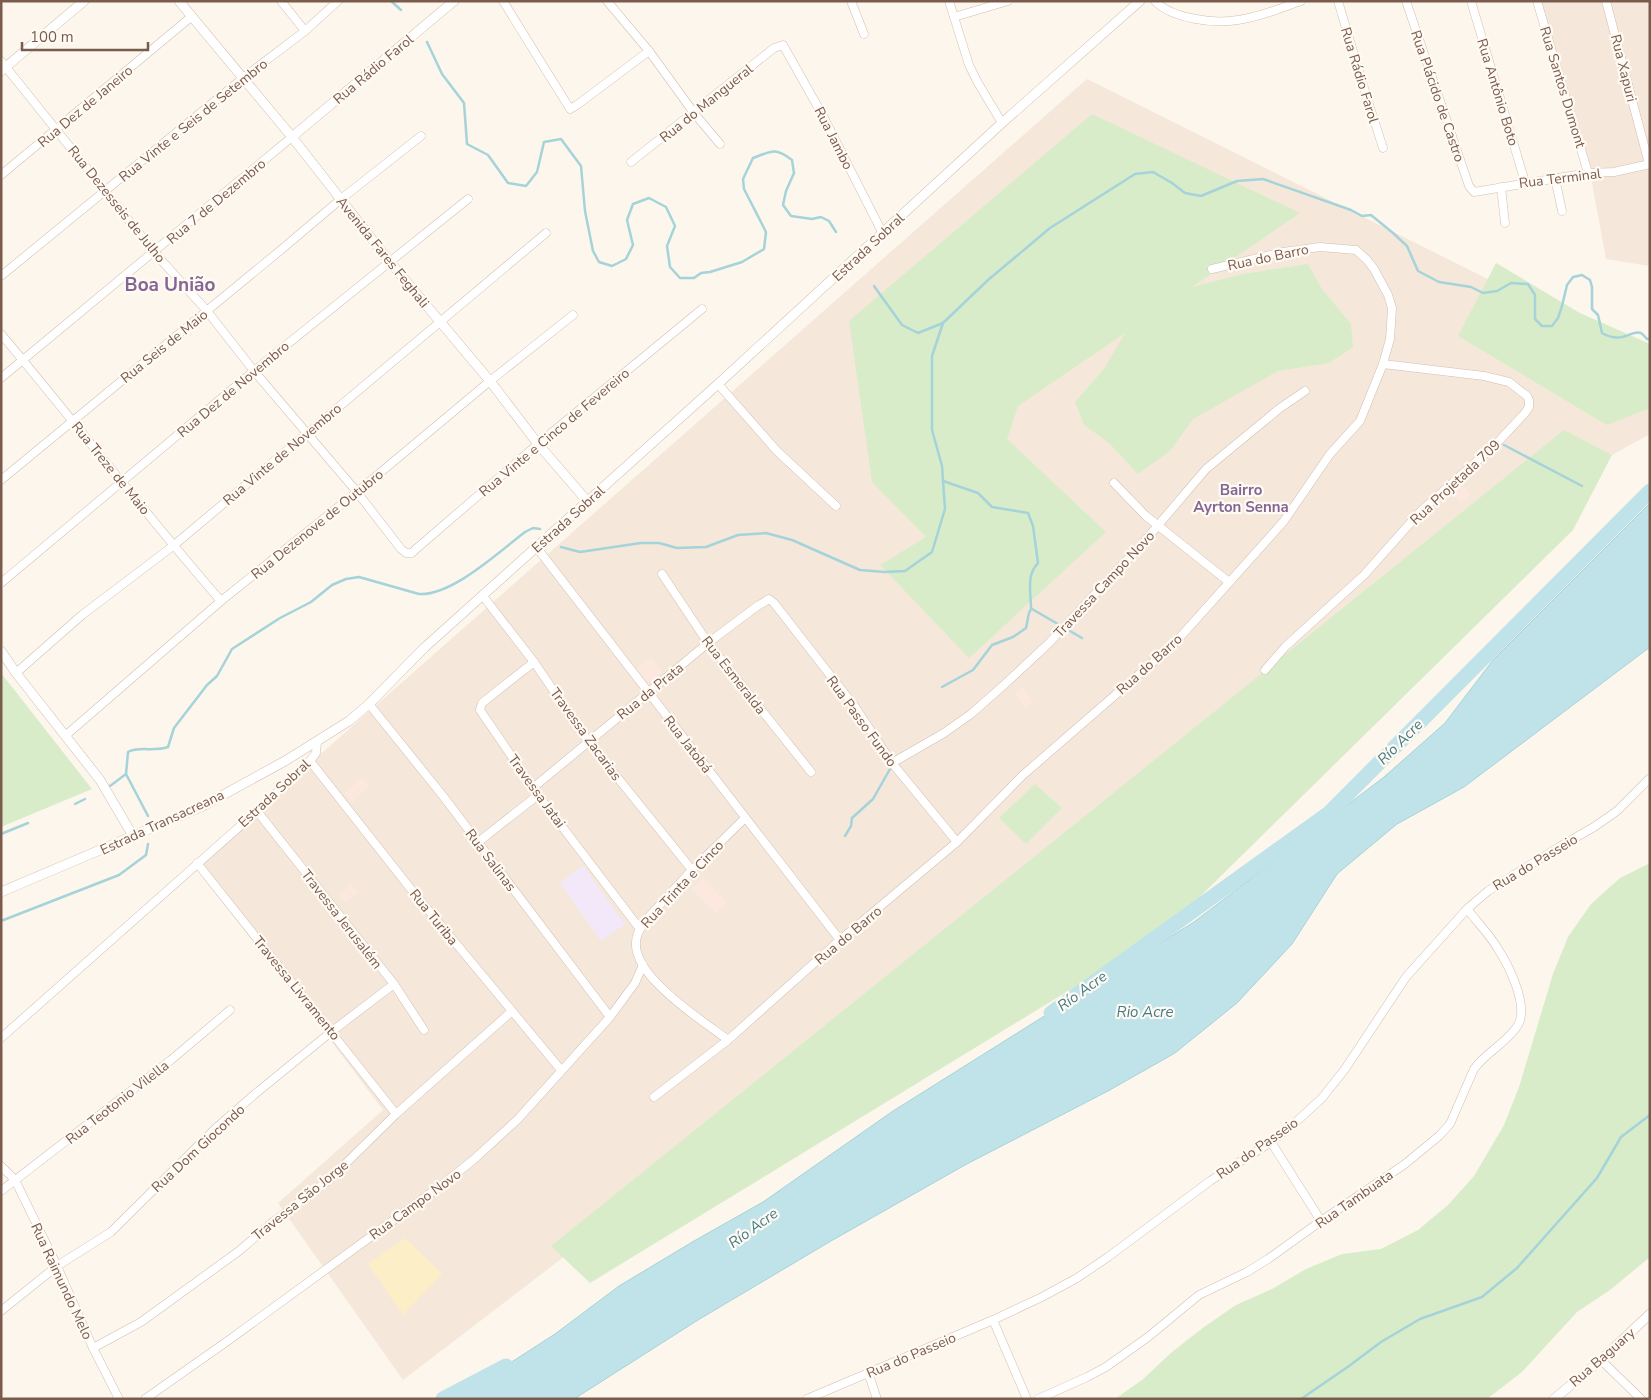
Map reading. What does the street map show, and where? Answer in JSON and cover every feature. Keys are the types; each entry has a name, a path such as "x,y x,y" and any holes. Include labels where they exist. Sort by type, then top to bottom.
{"street":[{"path":"3,66 84,1"},
{"name":"Avenida Fares Feghali","path":"179,1 292,138 389,261 490,381 538,444 588,502"},
{"path":"281,1 305,31"},
{"name":"Rua Vinte e Seis de Setembro","path":"1,276 243,78 305,31 338,1"},
{"name":"Rua Rádio Farol","path":"292,138 454,1"},
{"path":"503,1 562,99 570,109 649,50"},
{"path":"607,1 649,50 694,113 720,144"},
{"path":"851,1 864,34"},
{"path":"950,1 969,65 1002,124"},
{"path":"954,17 1008,1"},
{"name":"Estrada Sobral","path":"1,1038 310,761 316,753 317,742 349,721 369,704 424,648 588,502 1002,124 1140,1"},
{"path":"1155,1 1174,14 1188,18 1220,21 1238,20 1301,1"},
{"name":"Rua Rádio Farol","path":"1338,1 1384,148"},
{"name":"Rua Plácido de Castro","path":"1406,1 1469,186 1472,189"},
{"name":"Rua Antônio Boto","path":"1471,1 1525,182"},
{"name":"Rua Santos Dumont","path":"1537,1 1588,172"},
{"name":"Rua Xapuri","path":"1606,1 1649,164"},
{"name":"Rua Dez de Janeiro","path":"1,176 191,17"},
{"name":"Rua do Mangueral","path":"631,162 771,50 781,45"},
{"name":"Rua Jambo","path":"781,45 785,47 823,116 883,234"},
{"name":"Rua Dezesseis de Julho","path":"3,66 57,130 155,253 207,311 254,371 406,553"},
{"name":"Rua Seis de Maio","path":"1,480 341,199 421,136"},
{"name":"Rua 7 de Dezembro","path":"1,378 155,253 292,138"},
{"name":"Rua Terminal","path":"1472,189 1474,192 1588,172 1614,172 1649,164"},
{"path":"1555,178 1562,211"},
{"path":"1500,187 1505,223"},
{"name":"Rua Dez de Novembro","path":"1,583 254,371 468,199"},
{"name":"Rua Vinte de Novembro","path":"16,673 82,615 173,546 546,233"},
{"name":"Rua do Barro","path":"654,1097 728,1040 840,940 957,842 1023,775 1174,644 1284,521 1330,454 1360,421 1383,364 1390,340 1392,308 1383,284 1374,269 1356,250 1320,247 1282,252 1212,270"},
{"name":"Rua Vinte e Cinco de Fevereiro","path":"406,553 412,553 538,444 702,309"},
{"name":"Rua Dezenove de Outubro","path":"65,736 221,601 573,315"},
{"name":"Rua Treze de Maio","path":"1,334 73,420 173,546 221,601"},
{"name":"Rua Projetada 709","path":"1264,670 1285,646 1364,575 1421,511 1497,443 1529,407 1527,396 1509,382 1484,376 1383,364"},
{"path":"718,384 777,451 836,506"},
{"name":"Travessa Campo Novo","path":"892,763 944,733 971,714 998,690 1048,644 1158,526 1206,469 1280,408 1305,391"},
{"path":"1114,483 1158,526 1229,582"},
{"name":"Rua Jatobá","path":"537,548 840,940"},
{"name":"Rua Esmeralda","path":"662,574 708,643 811,772"},
{"name":"Travessa Zacarias","path":"483,596 534,662 588,740 692,870"},
{"name":"Rua Passo Fundo","path":"769,599 855,707 892,763 957,842"},
{"name":"Rua da Prata","path":"534,787 588,740 708,643 756,606 769,599"},
{"path":"1,651 100,780 134,836"},
{"name":"Travessa Jatai","path":"534,662 482,703 480,707 538,795 640,929"},
{"name":"Rua Salinas","path":"369,704 443,796 610,1017"},
{"name":"Estrada Transacreana","path":"1,892 201,807 317,742"},
{"name":"Rua Turiba","path":"310,761 410,888 561,1070"},
{"name":"Rua do Passeio","path":"806,1399 993,1320 1077,1278 1210,1181 1271,1142 1322,1098 1345,1069 1406,977 1467,909 1488,891 1617,811 1650,778"},
{"path":"477,843 538,795"},
{"name":"Travessa Jerusalém","path":"257,810 394,984 424,1030"},
{"name":"Rua Trinta e Cinco","path":"643,965 639,958 636,942 640,929 692,870 745,818"},
{"name":"Travessa Livramento","path":"197,863 396,1114"},
{"name":"Rua Tambuata","path":"1038,1399 1106,1367 1148,1337 1199,1295 1247,1272 1268,1259 1405,1164 1439,1136 1455,1115 1471,1076 1479,1062 1508,1037 1519,1023 1522,1014 1520,995 1498,949 1467,909"},
{"path":"643,965 666,994 728,1040"},
{"name":"Rua Campo Novo","path":"145,1399 229,1340 450,1178 518,1119 610,1017 635,984 643,965"},
{"name":"Rua Dom Giocondo","path":"1,1311 57,1266 111,1232 216,1128 331,1032 394,984"},
{"name":"Rua Teotonio Vilella","path":"1,1191 171,1060 230,1010"},
{"name":"Travessa São Jorge","path":"93,1348 141,1322 239,1251 274,1221 329,1180 396,1114 512,1011"},
{"path":"1271,1142 1321,1221"},
{"name":"Rua Raimundo Melo","path":"1,1166 14,1180 57,1266 93,1348 119,1399"},
{"name":"Rua Baguary","path":"1554,1399 1601,1360 1650,1314"},
{"path":"993,1320 1027,1399"},
{"path":"1601,1360 1641,1399"},
{"path":"868,1372 877,1399"}],"shaded area":[{"path":"1539,1 1650,1 1650,266 1606,259 1590,172"},
{"path":"1087,79 1650,360 1650,434 1612,455 403,1380 278,1203 383,1110 197,863"},
{"path":"1461,484 1471,494 1461,503 1451,493"},
{"path":"651,658 662,672 648,683 637,669"},
{"path":"1023,687 1033,702 1024,708 1016,694"},
{"path":"362,778 369,786 352,801 345,793"},
{"path":"583,866 625,924 601,941 560,883"},
{"path":"703,878 727,903 716,913 692,889"},
{"path":"351,885 358,893 345,903 339,895"}],"green space":[{"path":"1092,114 1300,213 1192,287 1243,274 1308,264 1322,289 1351,324 1353,347 1329,363 1278,371 1193,419 1170,451 1138,474 1109,443 1084,425 1075,402 1104,369 1125,333 1018,406 1007,439 1106,532 969,658 880,565 926,537 872,482 849,321"},
{"path":"1496,263 1580,313 1650,344 1650,408 1607,425 1458,336"},
{"path":"1564,430 1612,455 1573,530 1163,933 590,1283 551,1246"},
{"path":"1,673 92,789 1,827"},
{"path":"1035,784 1062,808 1026,844 999,818"},
{"path":"1650,863 1650,1257 1610,1290 1577,1312 1522,1372 1487,1399 1115,1399 1142,1380 1172,1352 1204,1327 1236,1305 1272,1289 1306,1269 1342,1254 1381,1249 1418,1230 1448,1205 1474,1176 1504,1125 1519,1087 1553,974 1568,937 1591,904 1620,878"}],"sand":[{"path":"405,1238 442,1274 403,1315 368,1264"}],"water":[{"name":"Rio Acre","path":"1650,503 1650,647 1464,787 1397,824 1337,874 1292,944 1237,1003 1175,1053 1108,1091 965,1165 831,1241 698,1320 574,1399 454,1399 555,1334 619,1286 763,1202 893,1111 1194,922 1384,777 1445,723 1493,660"}],"waterway":[{"path":"391,1 401,10"},
{"path":"427,42 442,74 464,103 467,144 488,155 508,183 526,186 537,172 544,142 561,139 581,166 585,211 593,251 599,262 612,266 626,259 633,245 627,220 633,204 649,198 666,207 675,226 667,246 670,267 680,278 694,278 701,273 742,262 764,249 766,232 744,189 743,179 753,158 773,152 781,153 792,160 794,173 786,191 783,205 791,216 812,219 821,217 829,221 836,232"},
{"path":"561,547 580,552 641,543 659,543 677,548 706,547 738,535 766,533 792,540 860,570 905,571 932,552 945,509 942,466 932,430 932,356 943,323 988,280 1050,228 1135,174 1153,172 1185,193 1201,196 1237,181 1263,179 1351,210 1362,216 1371,215 1407,246 1418,271 1439,282 1471,287 1483,293 1497,291 1511,283 1528,284 1535,295 1535,319 1542,326 1552,326 1558,318 1567,285 1573,277 1582,275 1590,280 1592,287 1592,309 1598,315 1602,333 1616,338 1637,332 1650,339"},
{"path":"874,286 902,325 918,333 943,323"},
{"path":"1504,445 1582,486"},
{"path":"942,687 973,670 992,645 1013,637 1026,628 1031,609 1032,573 1038,563 1033,526 1028,513 992,507 978,493 943,481"},
{"name":"Río Acre","path":"1051,1013 1329,813 1650,491"},
{"path":"148,816 126,774 128,752 136,749 168,747 174,728 207,685 217,676 232,649 280,618 311,602 332,585 346,579 359,577 419,594 432,593 446,588 475,571 525,532 533,528 540,529"},
{"path":"1032,609 1082,638"},
{"path":"845,836 851,826 852,818 873,799 890,769"},
{"path":"110,786 126,774"},
{"path":"75,804 85,799"},
{"path":"1,834 28,823"},
{"path":"1,921 119,875 146,855 148,844"},
{"path":"1301,1399 1381,1342 1420,1319 1482,1297 1517,1268 1597,1178 1621,1137 1650,1115"},
{"name":"Río Acre","path":"443,1399 506,1366"}],"district":[{"name":"Boa União","path":"170,284"},
{"name":"Bairro Ayrton Senna","path":"1241,498"}]}
